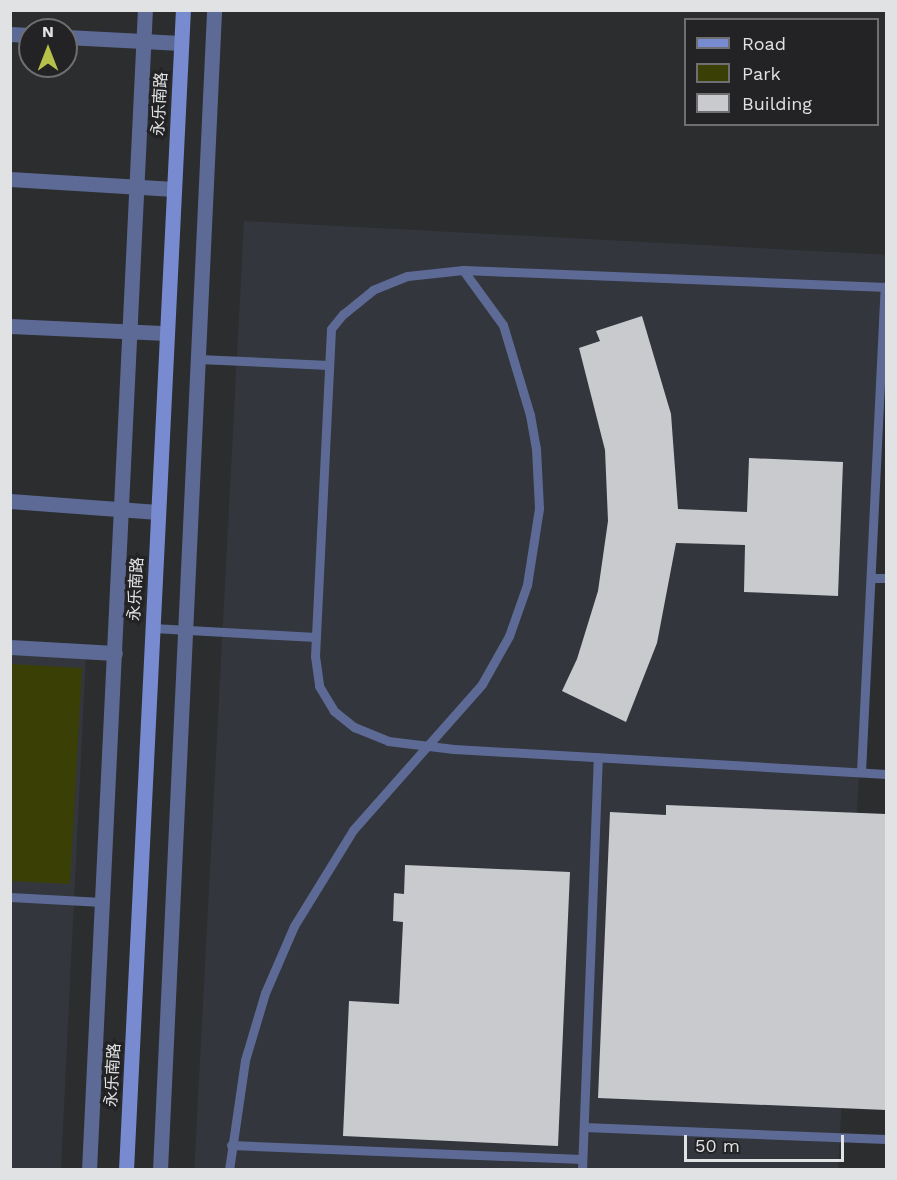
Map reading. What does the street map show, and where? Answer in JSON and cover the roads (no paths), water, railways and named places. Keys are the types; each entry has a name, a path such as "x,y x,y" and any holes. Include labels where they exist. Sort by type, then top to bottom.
{"main road":[{"name":"永乐南路","path":"126,1170 183,10"}],"street":[{"path":"89,1170 145,10"},
{"path":"160,1170 214,10"},
{"path":"78,38 181,43"},
{"path":"10,179 174,189"},
{"path":"10,326 167,333"},
{"path":"10,501 158,512"},
{"path":"10,647 115,653"}],"lane":[{"path":"229,1170 245,1060 265,993 294,926 353,830 465,706 509,636 534,559 539,508 536,449 511,344 493,308 463,270"},
{"path":"861,772 886,287 463,270 407,276 357,301 332,328 316,637 317,678 334,711 371,736 427,746 886,774"},
{"path":"198,358 329,365"},
{"path":"876,480 886,481"},
{"path":"870,578 886,578"},
{"path":"153,628 316,637"},
{"path":"582,1170 598,757"},
{"path":"10,897 102,902"},
{"path":"584,1127 886,1139"},
{"path":"231,1145 582,1159"}]}
